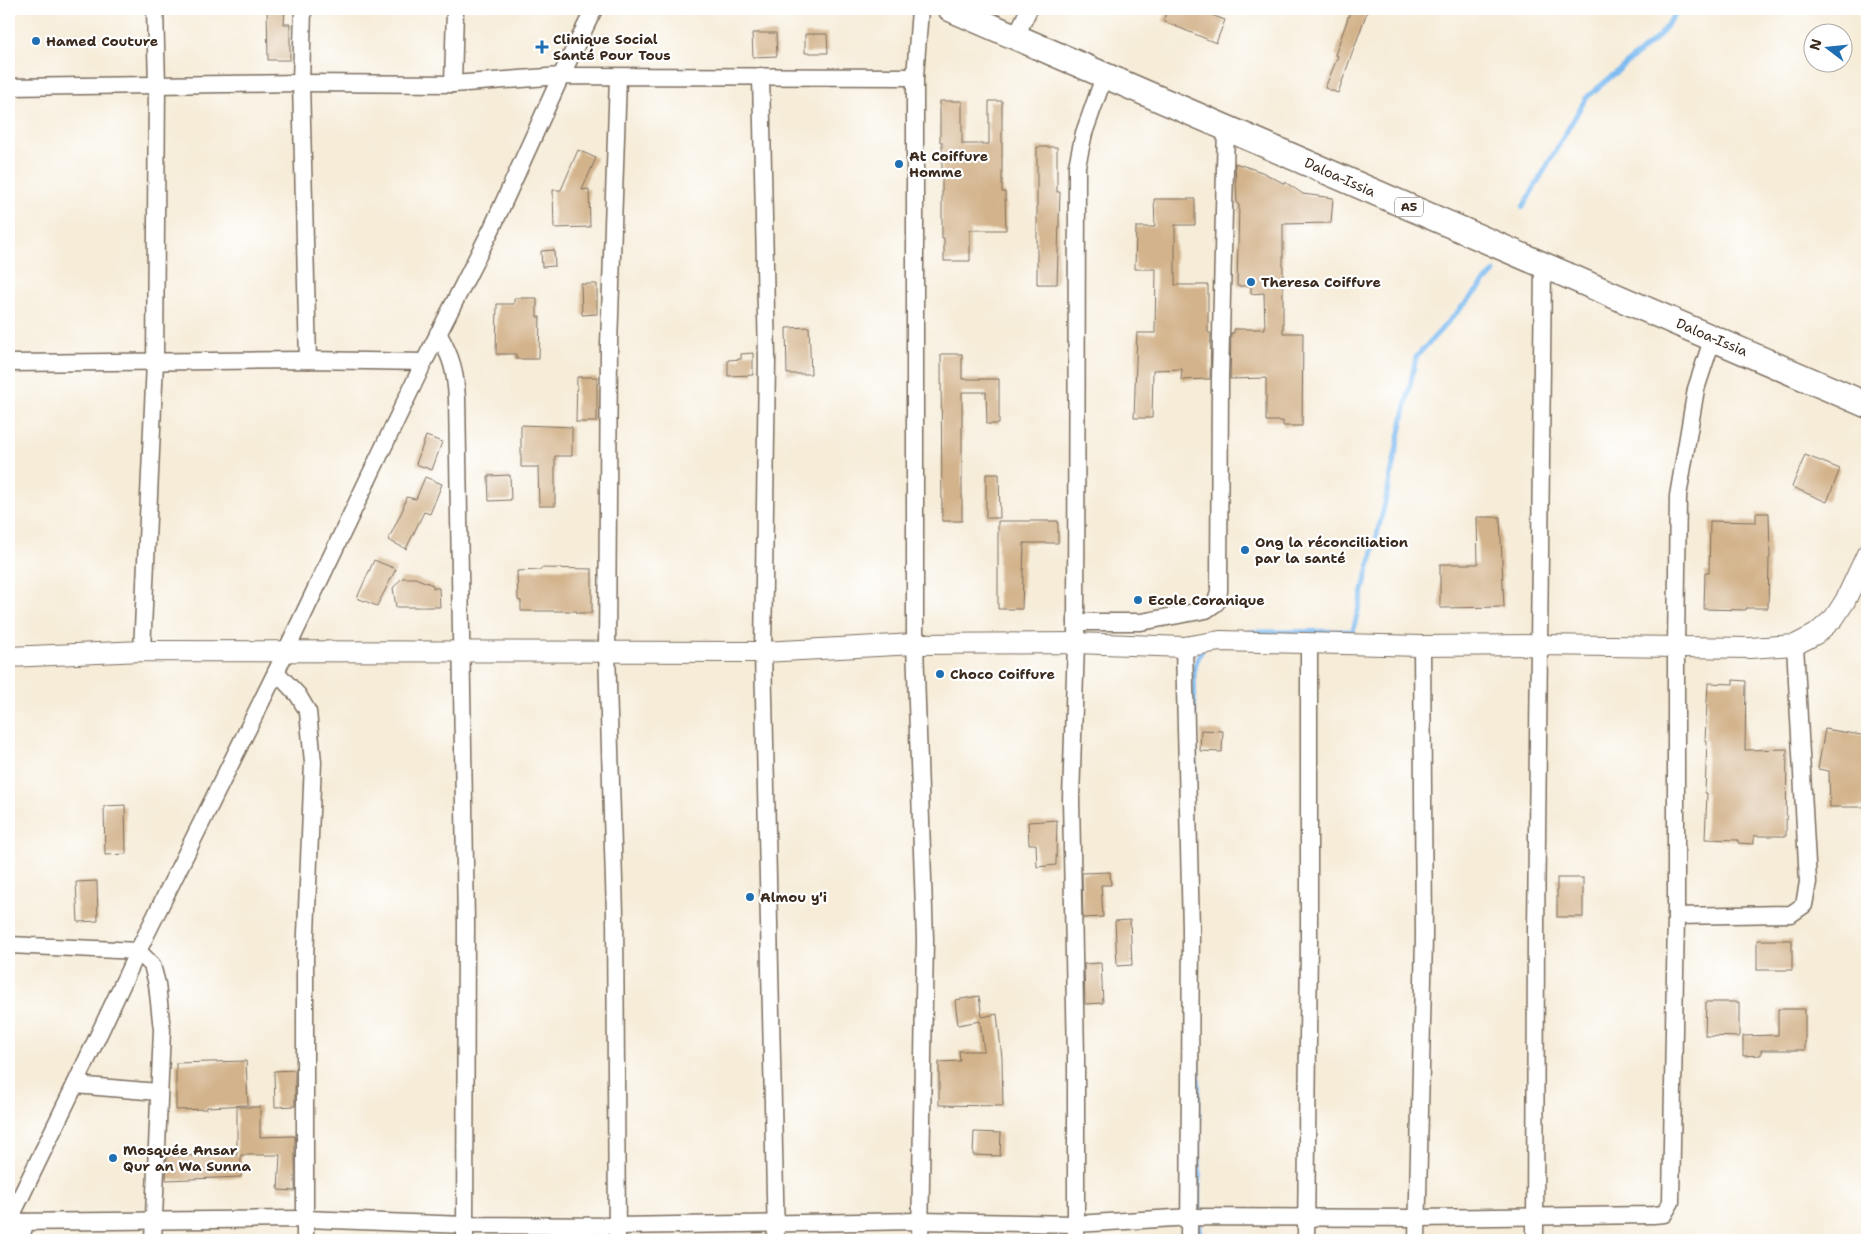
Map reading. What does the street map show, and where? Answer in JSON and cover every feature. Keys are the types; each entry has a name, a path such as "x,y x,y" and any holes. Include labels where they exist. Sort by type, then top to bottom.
{"main road":[{"name":"Daloa-Issia","path":"951,9 1867,405"}],"street":[{"path":"142,651 155,362 156,9"},
{"path":"303,9 301,83 308,360"},
{"path":"453,84 455,9"},
{"path":"594,9 561,76 492,228 438,333 276,672 138,951 76,1085 10,1212 26,1222 304,1219 465,1233 617,1233 776,1223 920,1220 1076,1224 1190,1218 1416,1218 1664,1214 1671,1202 1676,916 1678,496 1696,389 1713,337"},
{"path":"920,9 915,77 915,644 925,939 920,1240"},
{"path":"1016,36 1029,9"},
{"path":"1076,1240 1076,1068 1071,799 1076,643 1077,166 1084,133 1105,74"},
{"path":"9,87 301,83 453,84 561,76 915,77"},
{"path":"761,76 767,360 763,652 776,1240"},
{"path":"617,1233 615,914 607,651 609,345 618,77"},
{"path":"1076,622 1141,622 1206,610 1216,603 1219,591 1220,378 1226,127"},
{"path":"1535,1240 1543,266"},
{"path":"438,333 451,355 456,374 466,923 465,1233"},
{"path":"9,363 308,360 424,362"},
{"path":"9,657 142,651 763,652 915,644 1076,643 1189,646 1217,642 1422,646 1539,645 1750,648 1795,644 1816,634 1834,618 1845,601 1867,554"},
{"path":"1306,1240 1309,949 1308,644"},
{"path":"1676,916 1791,914 1804,905 1808,882 1795,644"},
{"path":"1189,646 1191,929 1189,1240"},
{"path":"1417,1240 1416,1218 1424,938 1422,646"},
{"path":"276,672 298,695 308,712 313,762 305,958 305,1240"},
{"path":"9,945 138,951 152,965 157,984 162,1030 152,1221 153,1240"},
{"path":"76,1085 158,1092"},
{"path":"20,1240 26,1222"}],"building":[{"path":"267,9 285,9 284,24 290,24 290,60 268,60"},
{"path":"1168,9 1196,9 1225,20 1216,43 1163,21"},
{"path":"1351,9 1368,9 1338,93 1325,88 1338,56 1335,55"},
{"path":"752,33 776,33 777,56 753,57"},
{"path":"805,34 827,34 828,53 805,53"},
{"path":"940,101 962,101 962,144 989,144 989,101 1002,101 1002,192 1005,192 1006,230 970,230 970,261 944,261"},
{"path":"1037,147 1057,147 1057,192 1060,192 1057,284 1037,284"},
{"path":"578,150 596,158 582,190 589,189 590,227 554,228 553,190 561,190"},
{"path":"1235,163 1262,172 1285,184 1285,182 1303,194 1333,198 1331,223 1283,224 1283,333 1303,333 1302,426 1283,426 1283,421 1266,421 1266,378 1230,379 1231,333 1234,333 1234,329 1265,329 1264,293 1251,294 1251,286 1237,286 1239,205 1237,204"},
{"path":"1154,199 1195,199 1195,225 1175,225 1175,285 1208,285 1208,333 1211,333 1210,379 1181,380 1182,369 1153,370 1152,418 1134,418 1137,333 1155,333 1156,269 1135,269 1136,227 1155,227"},
{"path":"554,250 555,266 542,267 541,251"},
{"path":"581,284 597,284 597,314 582,315"},
{"path":"514,298 537,298 537,317 540,317 539,359 516,359 516,354 496,354 497,304 514,304"},
{"path":"809,327 811,374 787,374 786,328"},
{"path":"753,353 753,375 728,376 728,360 741,359 741,354"},
{"path":"941,354 962,354 962,379 999,379 999,424 987,424 986,392 962,392 962,521 942,521"},
{"path":"577,377 597,377 597,422 576,422"},
{"path":"521,425 572,427 572,456 555,456 555,506 539,506 538,467 521,467"},
{"path":"426,436 442,442 432,470 416,464"},
{"path":"1805,455 1840,469 1827,502 1792,487"},
{"path":"986,474 999,474 1000,518 986,518"},
{"path":"510,475 511,500 489,501 488,476"},
{"path":"425,477 442,484 430,514 424,512 406,549 388,540 403,509 406,497 416,499"},
{"path":"1756,513 1769,513 1768,608 1746,608 1746,610 1704,609 1705,572 1709,572 1710,521 1756,522"},
{"path":"1477,517 1500,517 1504,607 1440,608 1440,564 1478,564"},
{"path":"998,521 1058,521 1058,543 1024,543 1022,609 998,609"},
{"path":"374,560 396,569 377,606 357,598"},
{"path":"541,568 592,569 592,613 577,613 577,611 521,611 521,601 518,600 517,571 541,570"},
{"path":"402,578 415,578 433,585 433,588 439,588 440,607 396,607 393,588"},
{"path":"1733,680 1746,681 1745,750 1787,749 1786,836 1754,836 1754,844 1738,843 1738,840 1705,839 1707,741 1705,741 1708,683 1733,684"},
{"path":"1825,729 1867,736 1867,807 1830,807 1829,771 1818,769"},
{"path":"1201,730 1223,731 1222,752 1200,751"},
{"path":"125,805 126,854 105,855 104,806"},
{"path":"1057,820 1056,865 1037,867 1036,844 1029,844 1028,822"},
{"path":"1110,872 1111,885 1101,885 1103,917 1083,918 1082,873"},
{"path":"1557,878 1583,878 1583,917 1557,917"},
{"path":"97,881 98,921 78,922 76,882"},
{"path":"1130,920 1132,965 1117,966 1115,921"},
{"path":"1757,940 1792,940 1792,970 1757,970"},
{"path":"1101,963 1103,1003 1085,1004 1084,964"},
{"path":"979,996 982,1017 997,1014 1002,1058 1003,1106 939,1105 939,1062 960,1061 959,1051 984,1051 980,1021 958,1025 955,1000"},
{"path":"1706,1002 1739,1002 1739,1037 1705,1036"},
{"path":"1778,1009 1805,1009 1805,1050 1761,1050 1761,1055 1743,1056 1743,1036 1778,1035"},
{"path":"246,1061 248,1105 176,1110 176,1063"},
{"path":"295,1070 295,1106 275,1107 274,1071"},
{"path":"237,1107 260,1107 260,1137 295,1136 295,1191 278,1190 280,1155 241,1155 241,1177 166,1180 167,1156 237,1155"},
{"path":"974,1132 1001,1133 1000,1156 973,1155"}],"waterway":[{"path":"1523,207 1586,98 1659,36 1679,9"},
{"path":"1247,632 1353,631 1385,503 1416,357 1494,272"},
{"path":"1195,780 1194,667 1202,650"},
{"path":"1198,1063 1200,1240"}],"place":[{"name":"Hamed Couture","path":"36,41"},
{"name":"Clinique Social Santé Pour Tous","path":"542,47"},
{"name":"At Coiffure Homme","path":"899,164"},
{"name":"Theresa Coiffure","path":"1251,282"},
{"name":"Ong la réconciliation par la santé","path":"1245,550"},
{"name":"Ecole Coranique","path":"1138,600"},
{"name":"Choco Coiffure","path":"940,674"},
{"name":"Almou y'i","path":"750,897"},
{"name":"Mosquée Ansar Qur an Wa Sunna","path":"113,1158"}]}
